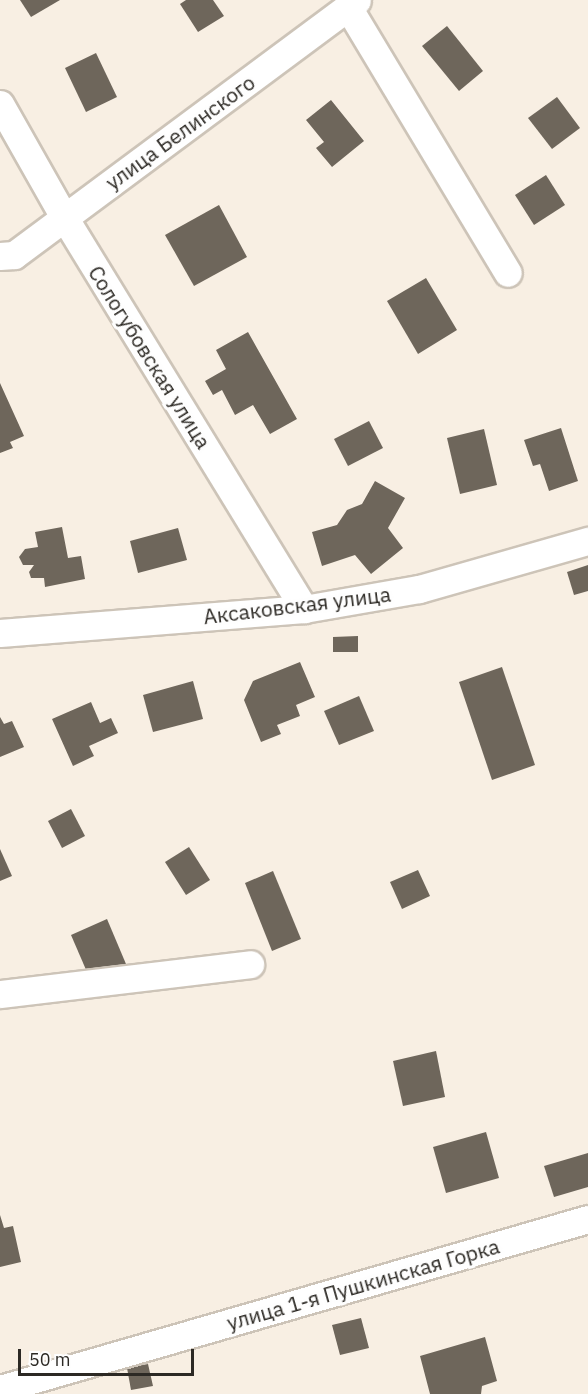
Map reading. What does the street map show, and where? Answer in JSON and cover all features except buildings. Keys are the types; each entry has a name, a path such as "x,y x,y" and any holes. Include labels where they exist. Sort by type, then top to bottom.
{"street":[{"name":"улица Белинского","path":"0,256 14,255 353,4"},
{"path":"353,4 508,273"},
{"name":"Сологубовская улица","path":"0,104 64,217 304,609"},
{"name":"Аксаковская улица","path":"0,633 304,609 419,589 588,541"},
{"path":"2,991 250,964"},
{"name":"улица 1-я Пушкинская Горка","path":"0,1389 588,1219"}]}
